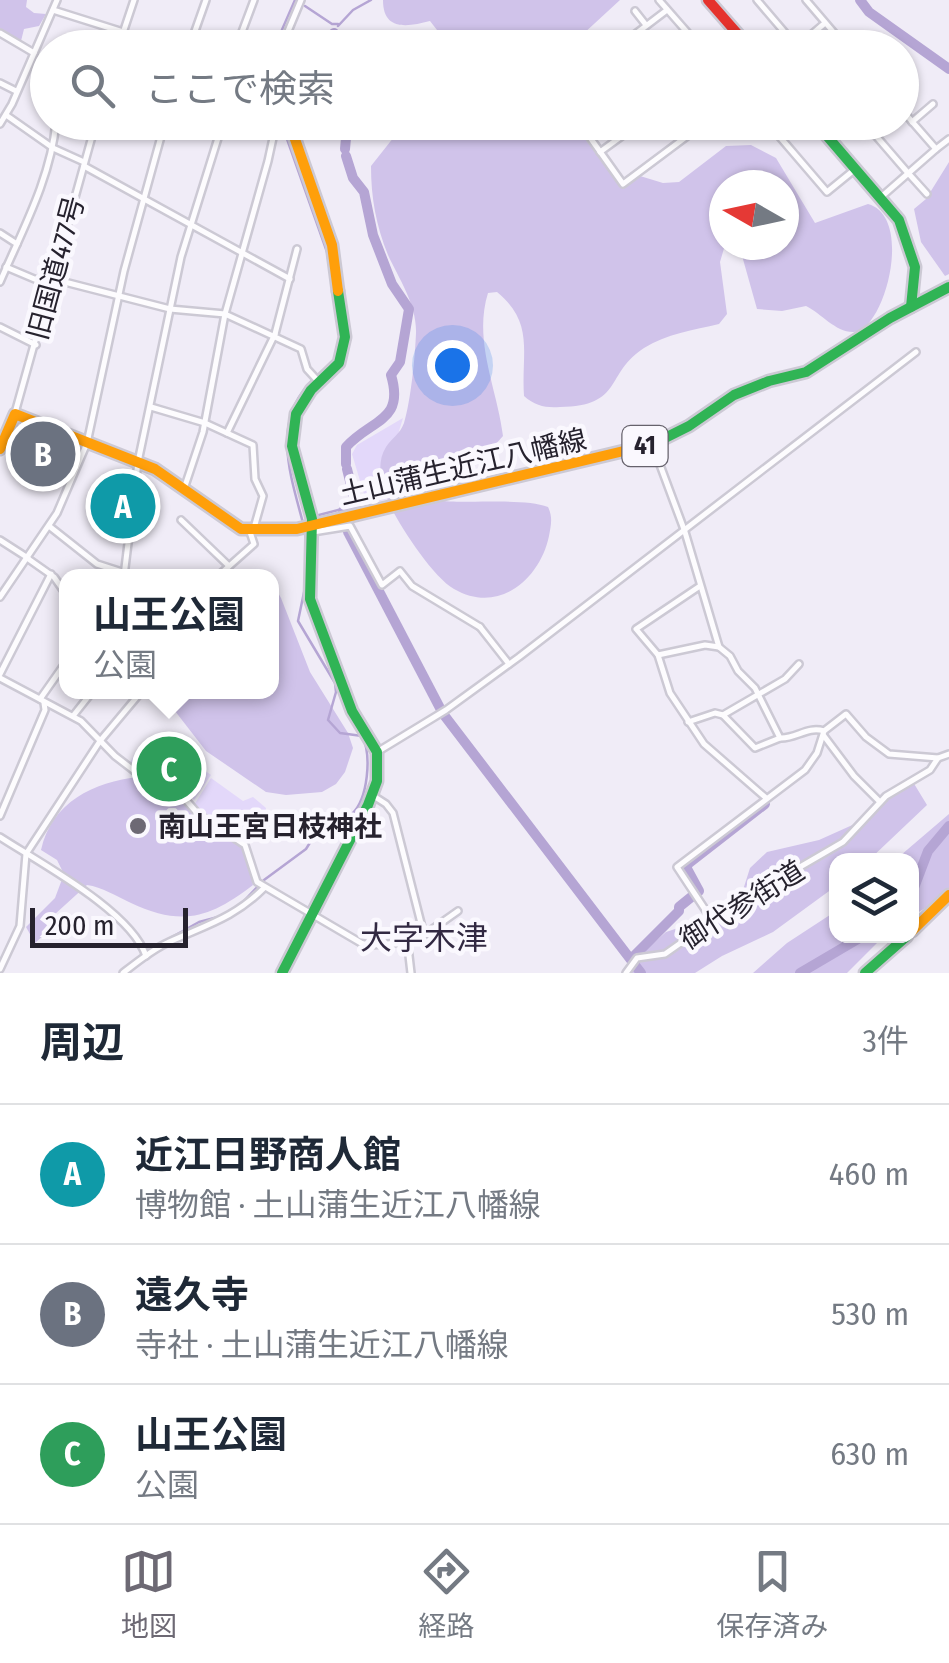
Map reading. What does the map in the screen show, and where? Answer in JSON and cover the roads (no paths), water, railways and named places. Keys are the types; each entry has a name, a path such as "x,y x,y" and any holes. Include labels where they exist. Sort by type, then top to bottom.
{"street":[{"path":"44,30 57,0"},
{"path":"124,30 134,0"},
{"path":"195,30 206,0"},
{"path":"243,30 254,0"},
{"path":"288,30 301,0"},
{"path":"659,0 685,30"},
{"path":"708,0 734,30"},
{"path":"757,0 783,30"},
{"path":"806,0 832,30"},
{"path":"53,10 106,30"},
{"path":"642,30 668,10"},
{"path":"635,11 647,26"},
{"path":"818,30 826,23"},
{"path":"0,33 30,52"},
{"path":"0,124 30,62"},
{"path":"0,83 16,91"},
{"path":"919,116 933,104"},
{"path":"6,115 30,132"},
{"path":"919,130 936,150"},
{"path":"880,198 948,139 942,133"},
{"path":"42,140 290,280"},
{"path":"0,282 54,140"},
{"name":"旧国道477号","path":"14,414 91,140"},
{"path":"0,597 49,526 87,443 118,296 161,140"},
{"path":"125,569 138,462 170,309 190,225 217,140"},
{"path":"184,489 205,423 225,314 273,140"},
{"path":"282,973 377,781 376,752 352,711 310,599 308,528 292,432 303,401 317,380 333,372 344,351 338,272 332,246 295,140"},
{"path":"591,140 623,184 682,140"},
{"path":"600,152 616,140"},
{"path":"783,140 828,192 856,168"},
{"path":"832,140 901,224 914,267 911,307"},
{"path":"880,140 927,194"},
{"path":"0,233 17,244"},
{"path":"227,433 275,334 297,249"},
{"path":"6,268 170,309 225,314 301,349 317,380"},
{"name":"土山蒲生近江八幡線","path":"252,532 308,528 652,444 689,426 741,392 806,372 949,287"},
{"path":"0,327 36,345"},
{"path":"376,752 446,710 509,664 916,352"},
{"path":"151,407 205,423 253,444 255,479 262,496 252,532 254,544 226,569"},
{"path":"0,449 14,414 166,475 234,526 252,532"},
{"path":"652,444 685,532 718,647"},
{"path":"181,520 229,566"},
{"path":"49,526 97,564 110,569"},
{"path":"308,528 350,526 382,585 400,571 412,586 480,625 509,664"},
{"path":"0,540 51,574 59,585"},
{"path":"51,574 0,676 73,716 141,776 175,789 201,816 244,845 262,885 366,946 411,941 458,911"},
{"path":"700,586 636,629 658,655 670,693 711,752 766,798"},
{"path":"658,655 705,645 718,647 758,692 780,738"},
{"path":"688,722 723,714 784,679 799,664"},
{"path":"41,700 59,673"},
{"path":"73,716 86,699"},
{"path":"8,973 1,966 20,926 26,854 100,741 134,699"},
{"path":"0,816 45,710 41,700"},
{"path":"723,714 755,748 812,728 824,733 854,776 880,802"},
{"path":"712,920 677,867 804,770 824,733 846,714 888,754 938,758"},
{"name":"御代参街道","path":"626,973 632,962 664,954 712,920 843,842 880,802 949,754"},
{"path":"372,795 386,804 392,814 424,935"},
{"path":"0,837 102,905 139,943 146,956"},
{"path":"123,973 198,928 230,917 262,885"},
{"path":"919,924 949,895"},
{"path":"410,973 411,941"},
{"path":"865,973 898,943"}],"waterway":[{"path":"282,30 295,0"},
{"path":"338,26 353,10 371,0"},
{"path":"860,0 869,12 894,30"},
{"path":"305,6 338,24"},
{"path":"919,48 949,69"},
{"path":"287,140 327,252 341,340"},
{"path":"345,149 346,140"},
{"path":"346,156 353,178 364,192 373,235 392,284 409,309 400,362 391,375 394,390 390,411 346,447 346,464"},
{"path":"303,523 288,452 290,417 308,385 337,357"},
{"path":"343,511 356,505 347,469"},
{"path":"319,515 342,509"},
{"path":"242,903 264,880 306,849 321,825 352,814 362,798 367,776 362,736 340,733 328,720 335,683 298,621 307,578 305,531"},
{"path":"348,532 440,708"},
{"path":"444,715 641,973"},
{"path":"699,891 686,867 689,863 765,804"},
{"path":"919,875 928,851 949,826"},
{"path":"631,959 695,894"},
{"path":"154,947 199,922 218,917"},
{"path":"800,973 851,943"}],"place":[{"name":"遠久寺","path":"43,454"},
{"name":"近江日野商人館","path":"123,506"},
{"name":"山王公園","path":"169,769"},
{"name":"南山王宮日枝神社","path":"138,826"}],"district":[{"name":"大字木津","path":"424,938"}]}
